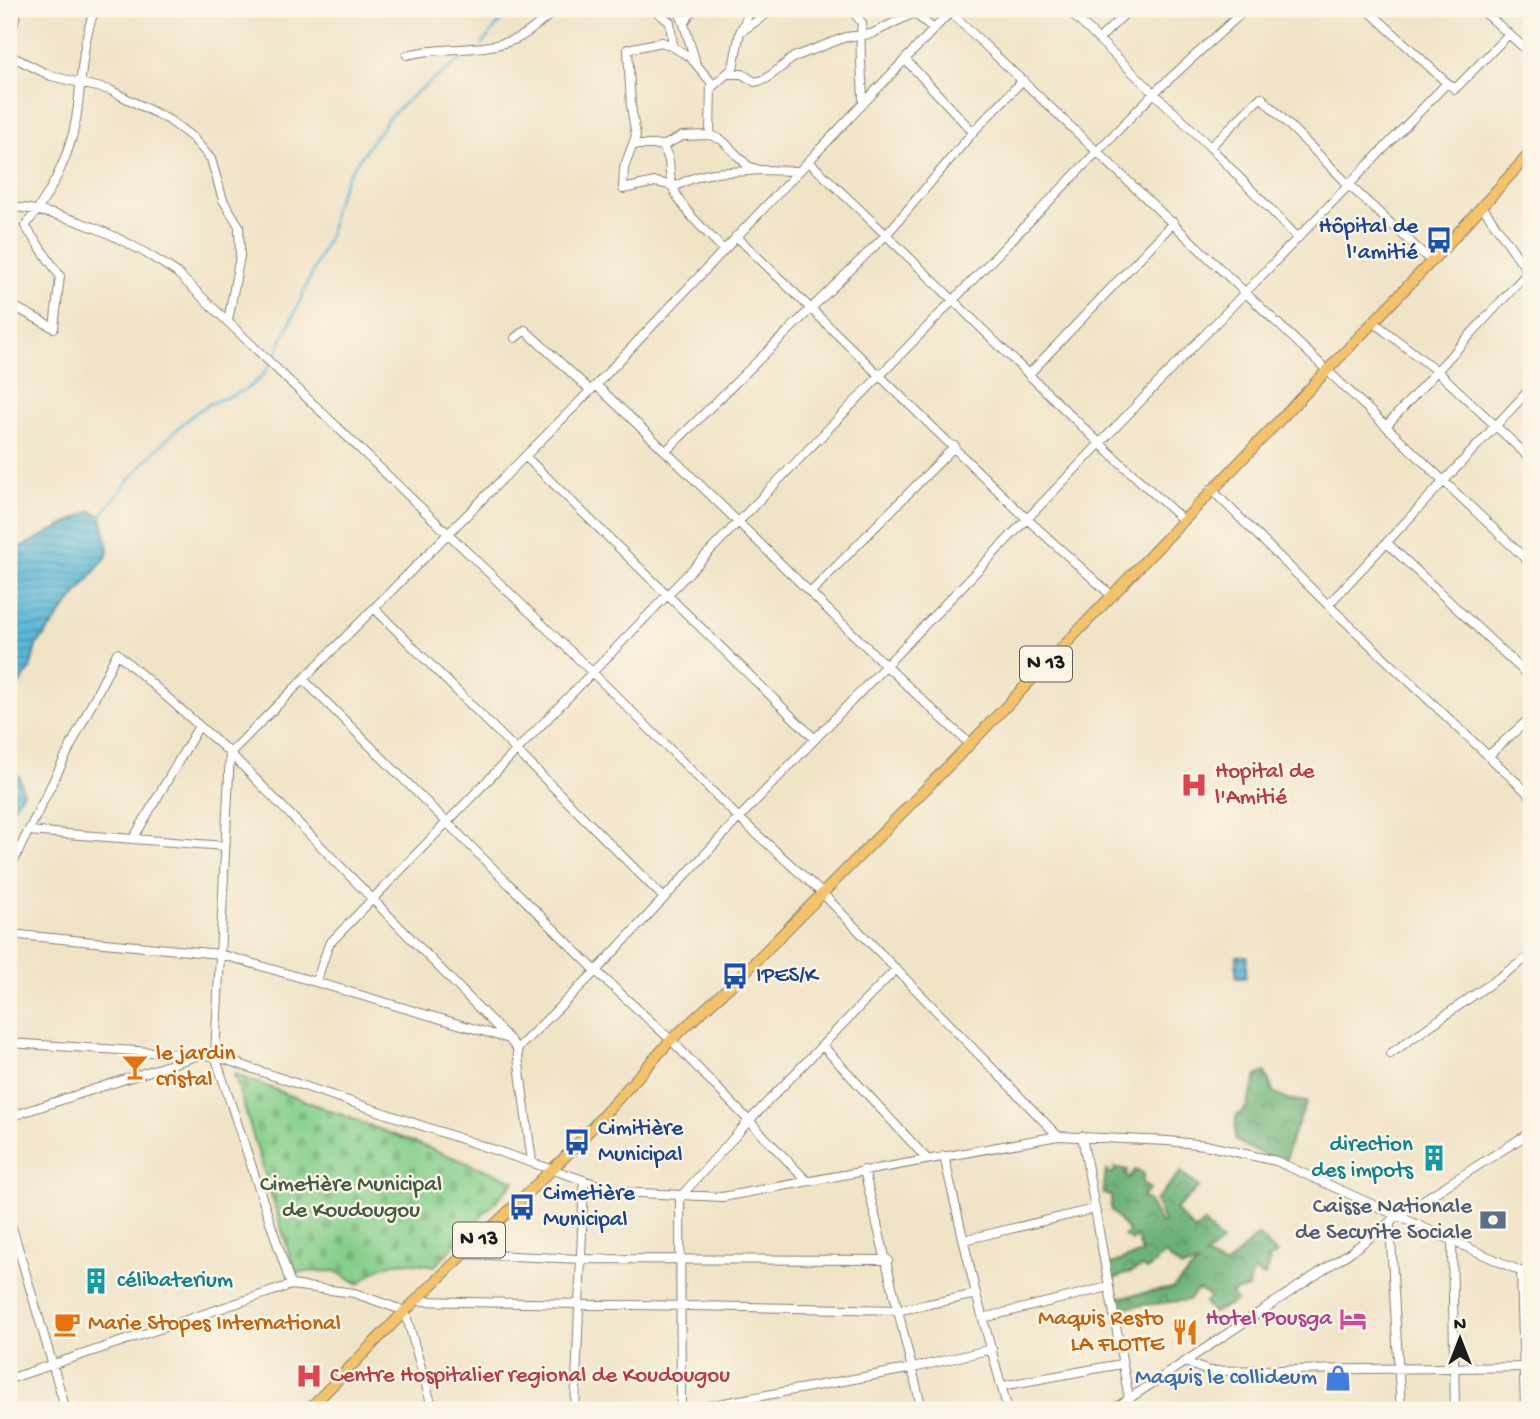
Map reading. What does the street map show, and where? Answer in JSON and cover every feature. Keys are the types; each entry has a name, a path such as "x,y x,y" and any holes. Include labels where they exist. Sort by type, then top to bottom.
{"main road":[{"name":"N 13","path":"308,1410 415,1301 552,1169 671,1040 738,979 970,744 1431,261 1531,152"}],"street":[{"path":"9,45 17,9"},
{"path":"9,309 17,308 54,328 60,276 25,226 39,209 66,156 76,121 88,25 95,9"},
{"path":"407,55 503,43 524,35 543,17 560,9"},
{"path":"653,9 670,22 673,47"},
{"path":"678,9 696,63"},
{"path":"684,24 693,9"},
{"path":"711,88 733,68 740,32 751,9"},
{"path":"740,32 774,9"},
{"path":"851,9 862,23 859,52 863,64 863,104"},
{"path":"1068,9 1210,147 1298,238"},
{"path":"1099,39 1130,9"},
{"path":"316,982 329,944 1154,93 1246,9"},
{"path":"1367,9 1455,89 1508,35"},
{"path":"1481,9 1531,54"},
{"path":"291,1285 215,1056 230,753 450,535 593,388 952,10 1531,564"},
{"path":"727,74 742,74 755,82 766,79 794,57 846,37 860,37 914,13 934,29"},
{"path":"710,135 711,82 696,63 662,42 628,49 635,145 624,168 623,189 655,182 672,186 698,174 759,170 798,171"},
{"path":"9,55 51,76 110,90 169,120 193,138 211,159 223,200 239,226 240,256 228,321"},
{"path":"905,59 973,132"},
{"path":"666,451 813,310 887,234 973,132 1023,80"},
{"path":"517,1049 596,971 738,818 1447,83"},
{"path":"1210,147 1261,97 1349,185 1431,261"},
{"path":"635,145 661,145 682,136 710,135 722,140 748,166 759,170"},
{"path":"661,145 671,157 672,186 694,218 723,249"},
{"path":"808,161 1030,373 1099,444 1182,519"},
{"path":"9,206 39,209 82,221 133,244 177,272 593,673 738,818 822,893 1058,1136"},
{"path":"1387,425 1530,272 1482,206"},
{"path":"1030,373 1174,222"},
{"path":"736,236 882,375 1027,519 1111,595"},
{"path":"1372,320 1437,371 1531,459"},
{"path":"515,338 525,330 666,451 812,591 885,667 970,744"},
{"path":"1328,605 1531,388"},
{"path":"812,591 955,446"},
{"path":"525,456 815,739"},
{"path":"1211,489 1328,605 1531,796"},
{"path":"1387,543 1531,678"},
{"path":"375,609 519,750 663,897"},
{"path":"9,870 117,653 230,753 509,1039 517,1049 532,1162"},
{"path":"303,680 596,971 671,1040 807,1181"},
{"path":"1488,756 1531,716"},
{"path":"133,839 199,726"},
{"path":"28,831 225,846"},
{"path":"9,934 220,954 509,1039"},
{"path":"1390,1054 1531,955"},
{"path":"681,1410 680,1197 748,1122 896,969"},
{"path":"9,1043 215,1056 619,1192 722,1197 1058,1136 1205,1145 1276,1161 1452,1243 1531,1276"},
{"path":"823,1046 927,1159"},
{"path":"9,1117 201,1055"},
{"path":"1129,1397 1185,1362 1398,1216 1531,1132"},
{"path":"1082,1136 1131,1410"},
{"path":"944,1156 976,1294 1008,1410"},
{"path":"864,1170 901,1310 922,1410"},
{"path":"575,1410 584,1180"},
{"path":"964,1240 1094,1209"},
{"path":"9,1217 66,1410"},
{"path":"1390,1224 1401,1410"},
{"path":"1112,1410 1390,1224"},
{"path":"1452,1243 1455,1410"},
{"path":"464,1254 581,1259 888,1260"},
{"path":"1521,1271 1527,1367 1525,1410"},
{"path":"9,1379 291,1285 354,1293 405,1311 433,1410"},
{"path":"983,1318 1108,1287"},
{"path":"415,1301 901,1310 976,1294"},
{"path":"686,1410 913,1368 992,1349"},
{"path":"1185,1362 1208,1371 1527,1367"},
{"path":"1002,1385 1121,1364"}],"green space":[{"path":"1265,1072 1273,1091 1285,1099 1307,1102 1292,1138 1287,1159 1273,1161 1235,1139 1236,1117 1246,1108 1257,1076"},
{"name":"Cimetière Municipal de Koudougou","path":"234,1074 515,1181 435,1266 412,1262 394,1263 377,1270 359,1284 335,1271 295,1272"},
{"path":"1114,1167 1128,1170 1126,1176 1129,1179 1135,1170 1143,1173 1143,1184 1150,1189 1142,1198 1148,1200 1161,1224 1164,1222 1155,1201 1181,1172 1199,1187 1175,1210 1195,1231 1203,1222 1222,1242 1205,1256 1225,1266 1258,1235 1277,1254 1267,1260 1270,1262 1264,1277 1253,1271 1249,1288 1231,1293 1237,1301 1213,1313 1204,1303 1211,1296 1198,1290 1189,1300 1120,1308 1114,1303 1116,1298 1173,1288 1197,1264 1181,1268 1165,1254 1147,1270 1143,1267 1111,1280 1108,1265 1142,1253 1137,1236 1132,1241 1124,1236 1129,1232 1111,1210 1111,1196 1103,1194 1106,1170 1111,1174 1115,1171"}],"water":[{"path":"91,511 101,516 108,548 107,556 36,646 30,670 9,698 9,553"},
{"path":"9,763 20,779 23,792 9,813"},
{"path":"1237,956 1247,956 1246,977 1236,977"}],"waterway":[{"path":"482,44 511,9"},
{"path":"273,361 330,233 334,207 347,176 389,117 417,92 474,50"},
{"path":"100,517 144,463 194,414 251,386 269,367"}],"place":[{"name":"Hôpital de l'amitié","path":"1439,240"},
{"name":"Hopital de l'Amitié","path":"1194,785"},
{"name":"IPES/K","path":"735,976"},
{"name":"le jardin cristal","path":"135,1067"},
{"name":"Cimitière Municipal","path":"577,1142"},
{"name":"direction des impots","path":"1434,1158"},
{"name":"Cimetière Municipal","path":"522,1207"},
{"name":"Caisse Nationale de Securite Sociale","path":"1493,1220"},
{"name":"célibaterium","path":"96,1281"},
{"name":"Hotel Pousga","path":"1353,1319"},
{"name":"Marie Stopes International","path":"67,1324"},
{"name":"Maquis Resto LA FLOTTE","path":"1185,1332"},
{"name":"Centre Hospitalier regional de Koudougou","path":"309,1376"},
{"name":"Maquis le collideum","path":"1338,1378"}]}
